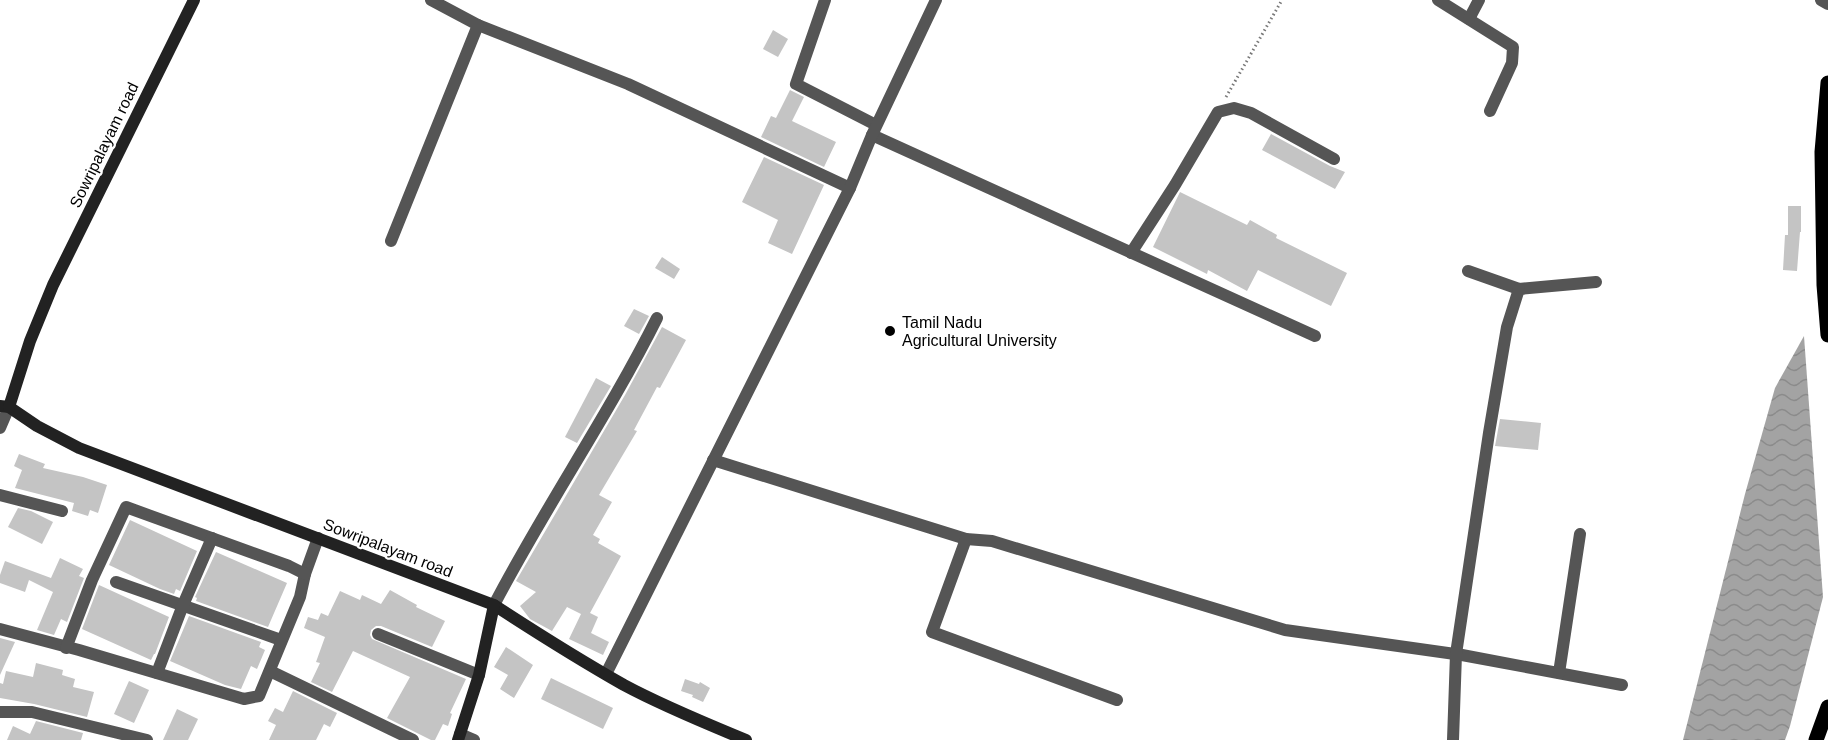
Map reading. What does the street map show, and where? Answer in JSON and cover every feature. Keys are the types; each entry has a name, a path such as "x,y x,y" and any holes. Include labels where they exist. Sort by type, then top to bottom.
{"main road":[{"path":"1828,83 1822,152 1826,200 1824,285 1828,335"},
{"path":"1816,740 1828,707"}],"street":[{"name":"Sowripalayam road","path":"194,0 52,285 5,407 79,448 494,605 555,645 626,686 746,740"},
{"path":"431,0 478,25 628,84 850,188"},
{"path":"825,0 796,84 874,130 1131,253 1315,336"},
{"path":"606,674 850,188 874,130 936,0"},
{"path":"1438,0 1513,47 1512,63 1490,111"},
{"path":"1469,19 1479,0"},
{"path":"1821,0 1828,4"},
{"path":"391,241 478,25"},
{"path":"1131,253 1218,112 1234,108 1251,113 1334,159"},
{"path":"1468,271 1519,289 1596,282"},
{"path":"1453,740 1456,654 1506,327 1519,289"},
{"path":"474,740 459,737 479,675 494,605 639,355 657,318"},
{"path":"0,428 5,407"},
{"path":"713,460 966,539 992,541 1285,630 1456,654 1622,685"},
{"path":"0,495 62,511"},
{"path":"66,648 92,580 126,507 289,566 304,574"},
{"path":"1558,673 1580,534"},
{"path":"157,673 183,604 212,538"},
{"path":"0,629 244,699 259,696 300,597 304,574 318,538"},
{"path":"966,539 932,632 1117,700"},
{"path":"116,582 281,640"},
{"path":"378,634 479,675"},
{"path":"270,671 413,740"},
{"path":"0,712 32,712 102,735 147,740"}],"path":[{"path":"1218,112 1282,0"}],"water":[{"path":"1804,336 1823,597 1790,726 1785,740 1683,740 1745,494 1775,388"}],"building":[{"path":"773,30 788,39 778,57 763,49"},
{"path":"790,90 804,97 792,121 836,142 824,167 761,137 771,116 776,118"},
{"path":"1271,134 1345,172 1335,189 1262,150"},
{"path":"764,157 824,185 792,254 768,243 778,220 742,202"},
{"path":"1180,192 1247,225 1250,220 1277,235 1276,238 1347,273 1331,306 1258,270 1247,291 1208,270 1207,274 1153,247"},
{"path":"1788,206 1801,206 1797,271 1783,270 1785,235 1788,235"},
{"path":"662,257 680,269 674,279 655,268"},
{"path":"634,309 649,316 639,334 624,326"},
{"path":"662,327 686,340 660,388 657,387 634,430 637,431 599,495 612,502 593,535 600,539 598,543 621,556 590,613 598,617 591,633 609,642 603,655 569,639 581,614 567,607 552,631 530,619 520,606 536,592 516,581 625,395"},
{"path":"596,378 611,386 577,443 565,437"},
{"path":"1500,419 1541,423 1538,450 1495,446"},
{"path":"19,454 45,464 43,468 107,485 98,513 90,510 88,516 72,511 74,503 15,488 22,470 14,466"},
{"path":"18,508 31,511 53,522 42,544 8,527"},
{"path":"130,520 197,551 180,591 176,589 174,594 160,589 109,565"},
{"path":"216,552 287,583 268,627 196,601 195,597"},
{"path":"60,558 83,569 79,576 84,578 67,622 61,619 54,635 37,630 53,592 29,580 25,592 0,583 0,575 5,561 51,578"},
{"path":"99,585 169,617 151,660 82,629"},
{"path":"390,590 417,605 416,607 445,621 432,647 381,626 376,626 371,630 372,639 466,679 450,713 452,714 448,726 443,724 435,740 387,718 410,677 353,651 332,692 311,682 320,663 316,662 325,637 304,628 308,617 318,620 321,613 328,616 340,591 360,600 362,595 381,604"},
{"path":"189,616 261,642 259,647 265,650 257,669 251,666 241,689 225,685 170,661"},
{"path":"0,638 15,642 0,675"},
{"path":"506,647 533,665 514,698 500,689 508,675 494,667"},
{"path":"36,663 63,670 62,675 75,679 73,687 94,692 87,717 0,698 0,683 3,684 6,671 33,677"},
{"path":"551,678 613,708 603,729 541,699"},
{"path":"685,679 699,684 700,682 710,688 703,702 681,691"},
{"path":"129,681 149,690 134,723 114,714"},
{"path":"293,691 337,713 330,727 324,724 316,740 269,740 276,725 268,721 275,708 283,712"},
{"path":"177,709 198,719 188,740 163,740"},
{"path":"36,721 83,733 81,740 7,740 13,726 30,734"}],"place":[{"name":"Tamil Nadu Agricultural University","path":"890,331"}]}
